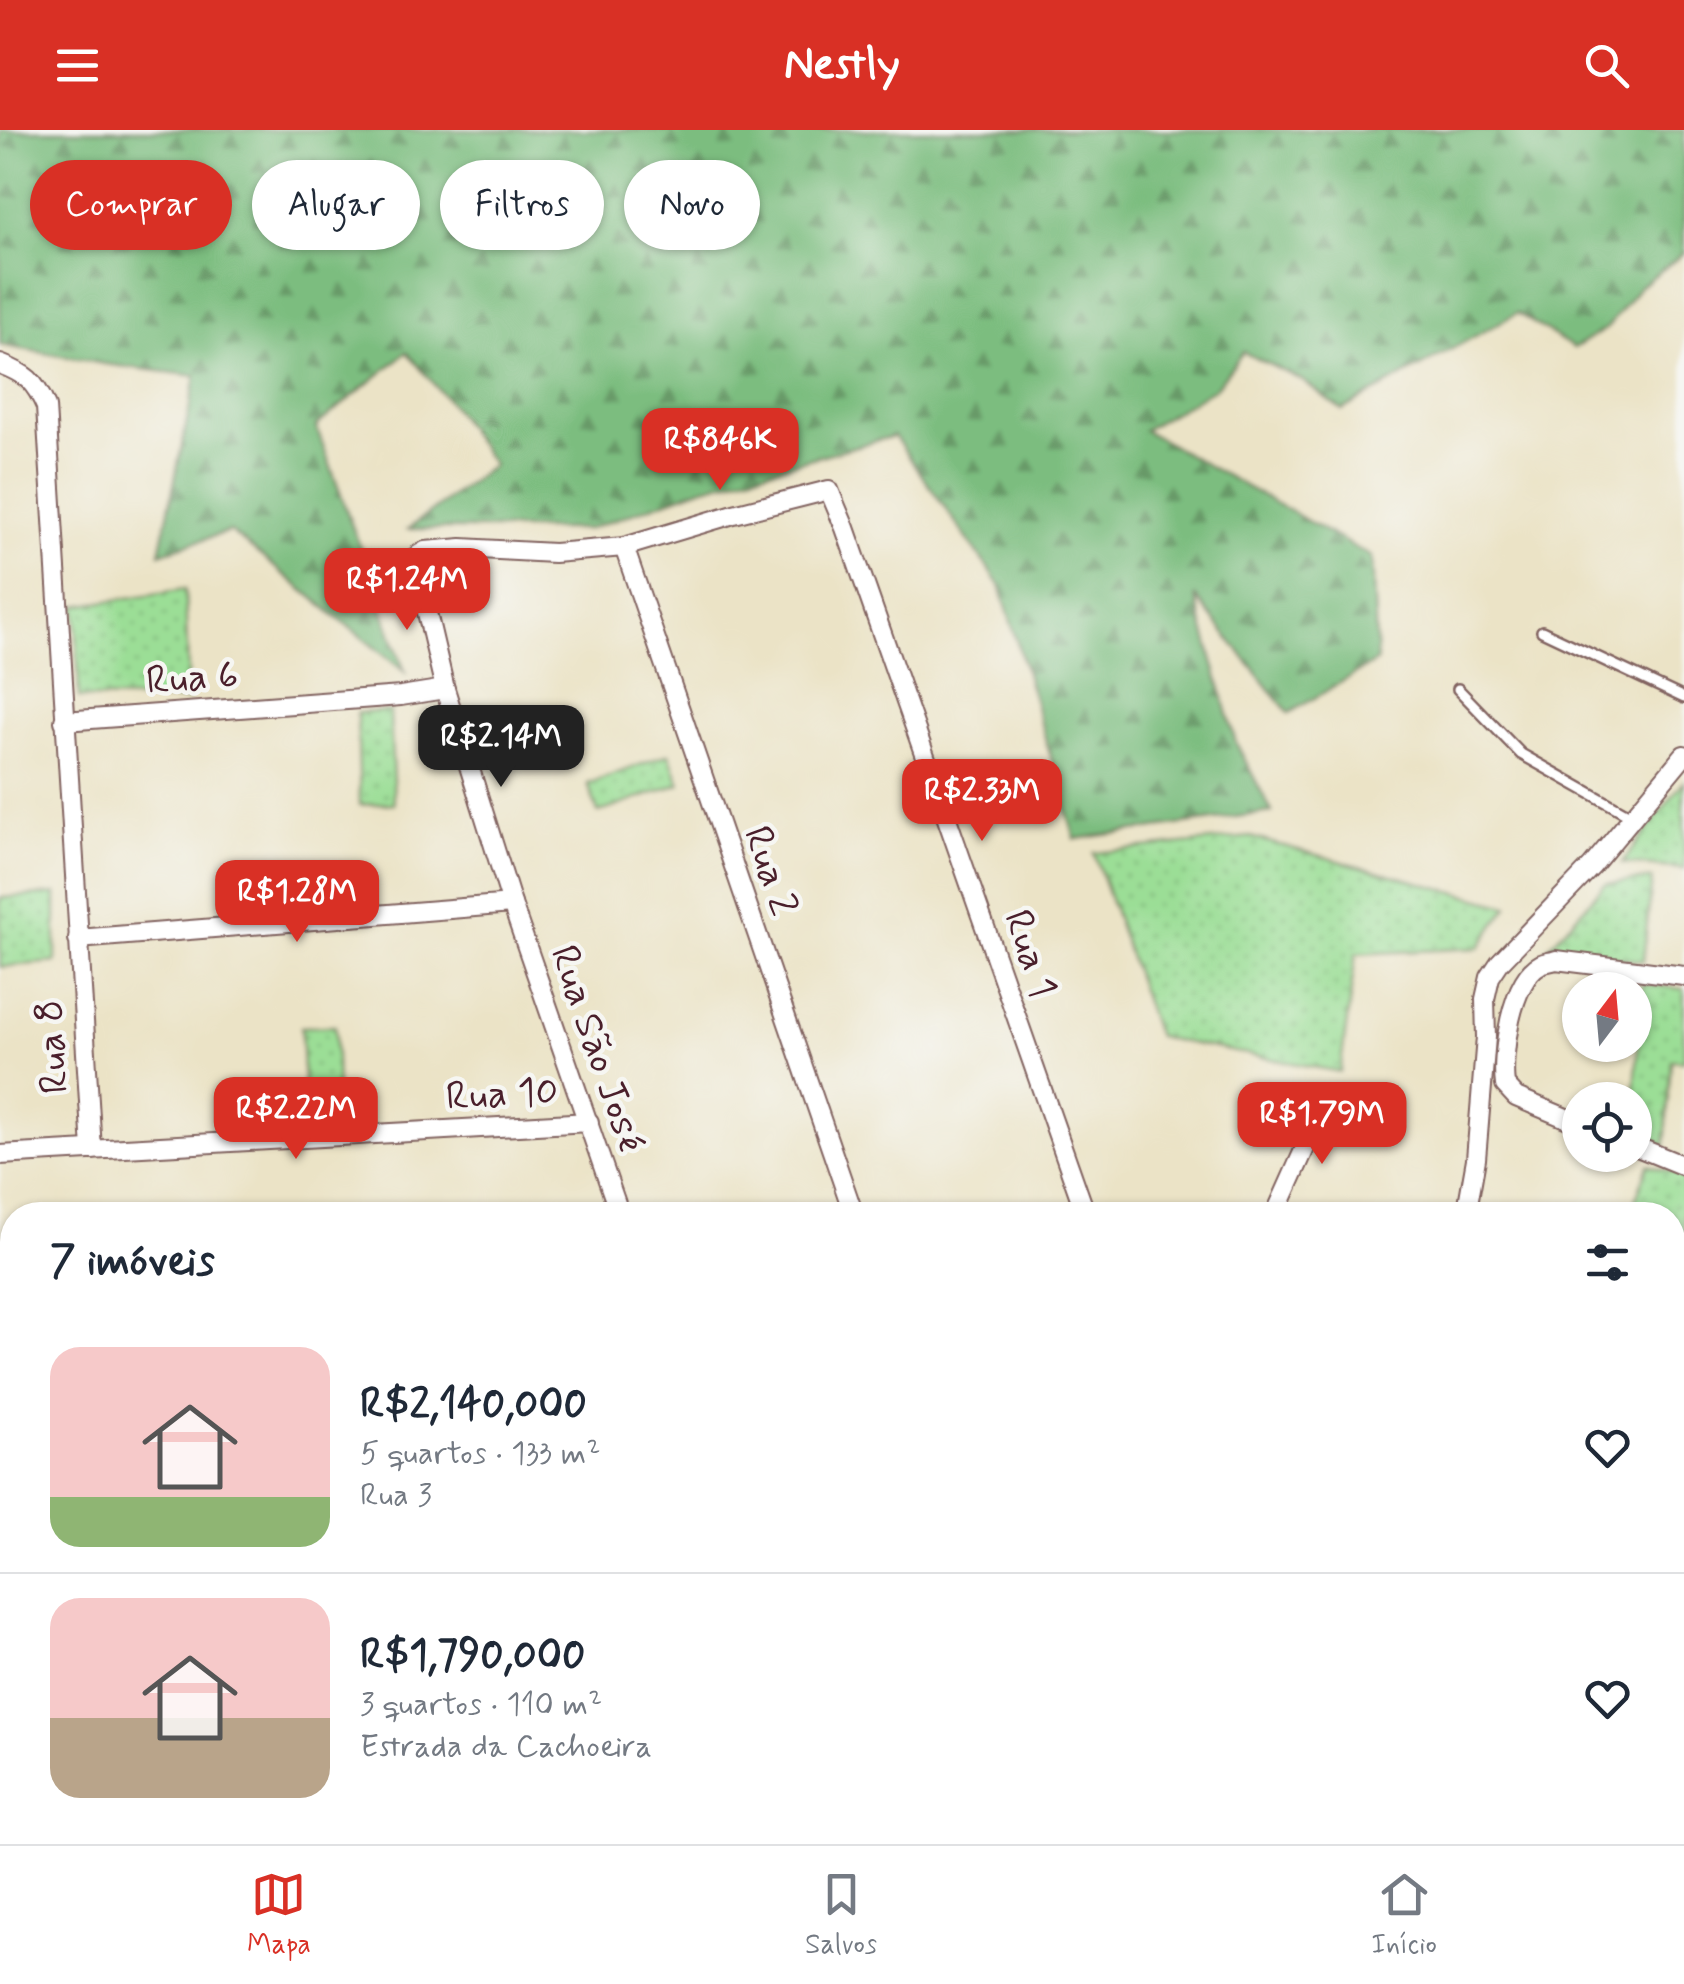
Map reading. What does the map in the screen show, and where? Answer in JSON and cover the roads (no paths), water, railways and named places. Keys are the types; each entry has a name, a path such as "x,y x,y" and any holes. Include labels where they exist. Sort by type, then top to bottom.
{"street":[{"name":"Rua 8","path":"0,364 34,383 46,407 92,1150"},
{"name":"Rua 1","path":"624,547 753,508 829,490 1081,1202"},
{"name":"Rua São José","path":"616,1202 512,904 445,689 416,566 420,553 441,549 554,553 624,547"},
{"name":"Rua 2","path":"624,547 850,1202"},
{"name":"Rua 6","path":"64,721 402,696 445,689"},
{"path":"1468,1202 1486,1037 1484,999 1490,977 1592,866 1684,756"},
{"path":"78,938 512,904"},
{"path":"1562,1117 1509,1090 1504,1078 1505,1040 1519,993 1530,973 1541,964 1556,960 1684,976"},
{"path":"1486,1037 1505,1040"},
{"path":"1280,1202 1326,1099"},
{"name":"Rua 10","path":"0,1155 589,1122"},
{"path":"1652,1153 1684,1166"}],"lane":[{"path":"1542,631 1684,698"},
{"path":"1458,689 1522,754 1633,816"}]}
